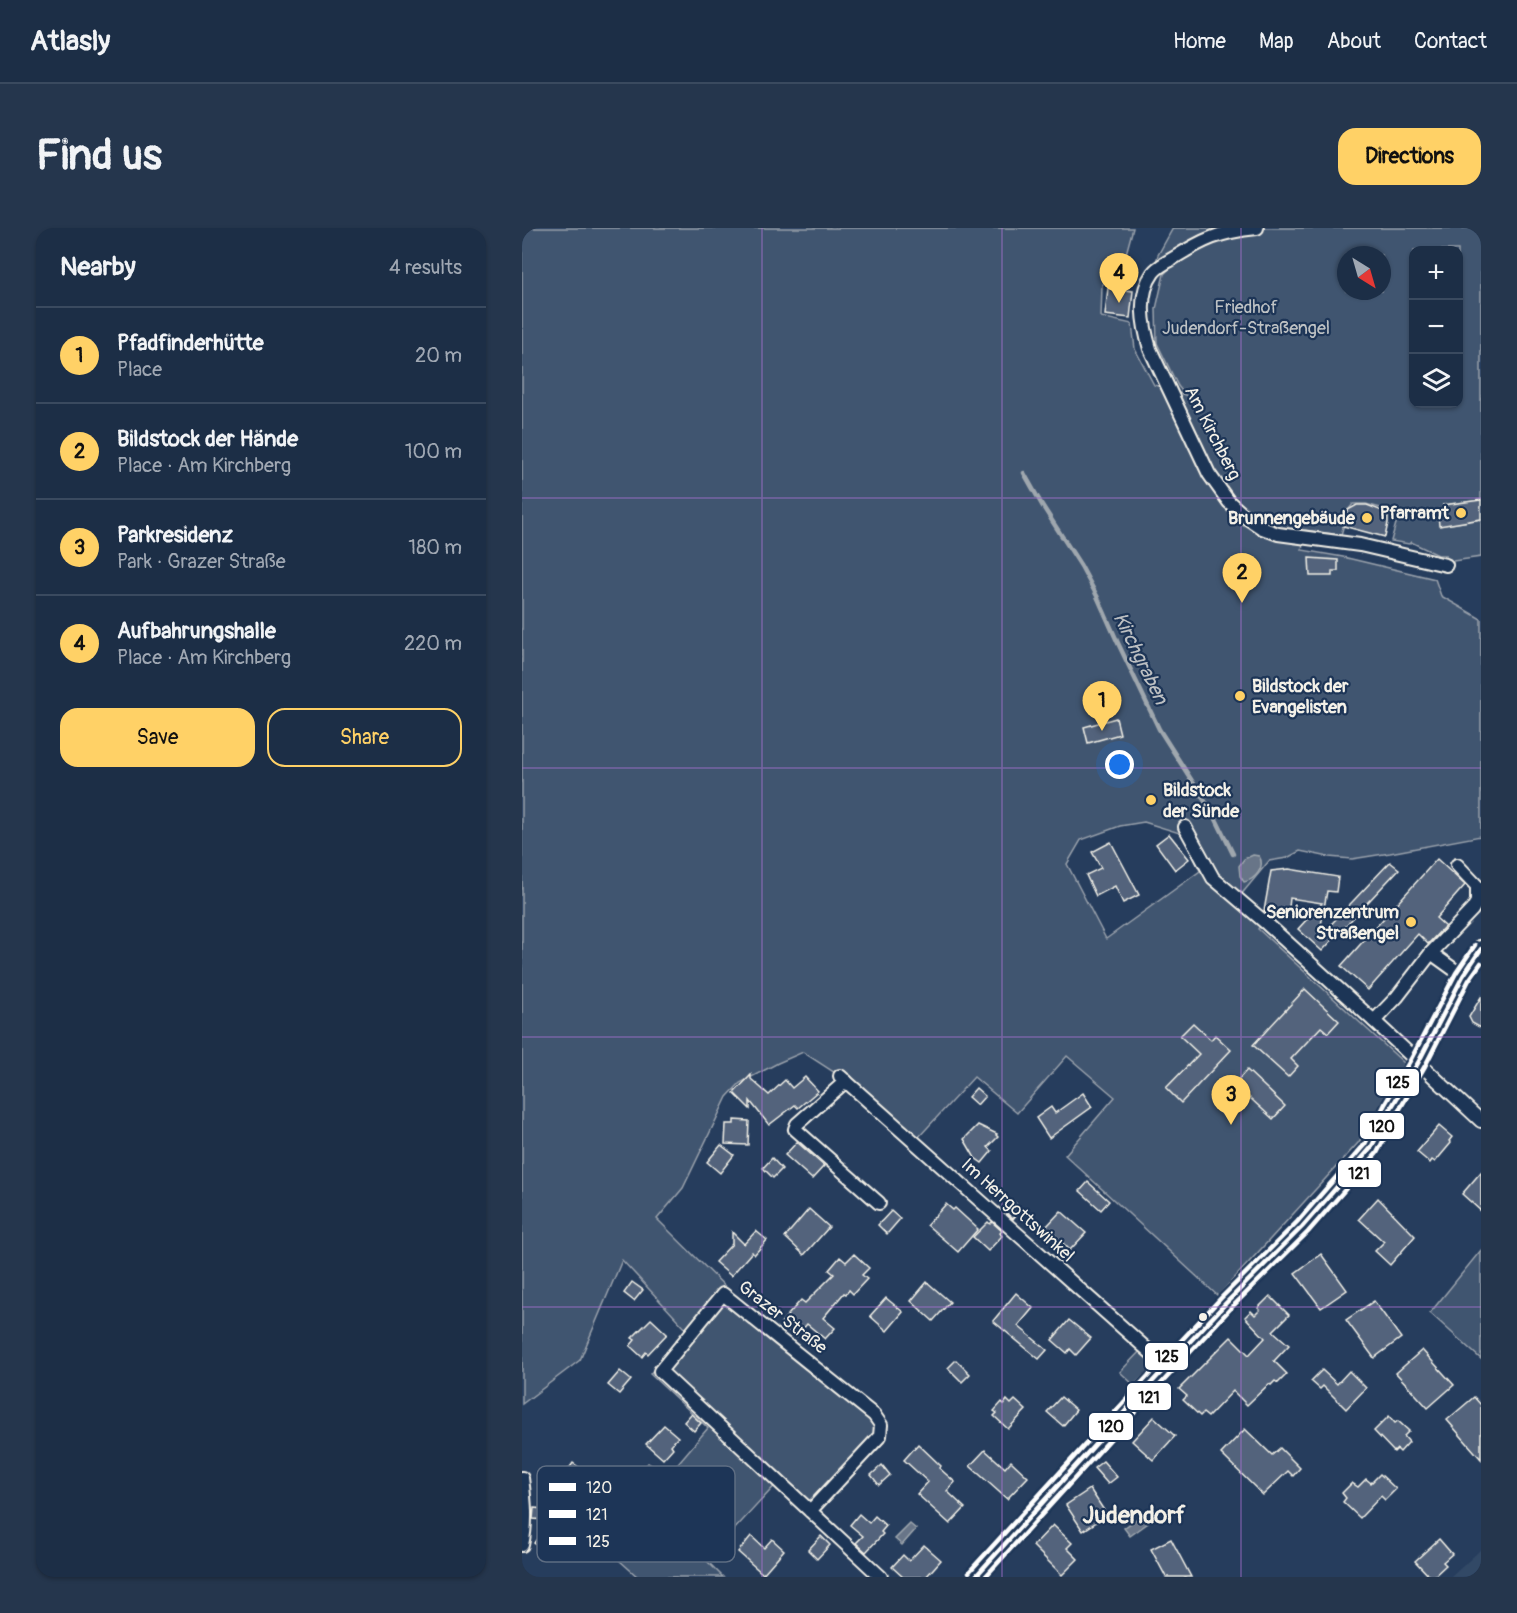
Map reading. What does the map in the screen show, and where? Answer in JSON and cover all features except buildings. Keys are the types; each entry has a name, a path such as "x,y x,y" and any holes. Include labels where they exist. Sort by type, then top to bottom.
{"main road":[{"path":"975,1577 1226,1303 1302,1227 1371,1148 1463,976 1481,949"}],"street":[{"name":"Am Kirchberg","path":"1257,228 1218,234 1194,245 1153,272 1145,292 1144,328 1150,349 1209,474 1229,502 1262,528 1278,534 1360,545 1446,565"},
{"path":"1185,827 1213,878 1374,1021 1481,1121"},
{"path":"1374,1021 1477,902 1478,886 1457,865"},
{"path":"1431,953 1463,976"},
{"name":"Im Herrgottswinkel","path":"879,1203 795,1129 797,1124 843,1078 1167,1367"},
{"name":"Grazer Straße","path":"810,1511 880,1436 881,1425 874,1415 723,1294 660,1371 810,1511 881,1577"},
{"path":"522,1478 526,1506 522,1545"}],"shaded area":[{"path":"1253,855 1259,856 1261,860 1260,869 1255,876 1244,882 1240,876 1239,866 1244,859"},
{"path":"1142,1515 1148,1523 1130,1536 1124,1528"},
{"path":"910,1524 916,1529 902,1545 895,1539"},
{"path":"1481,1549 1481,1577 1451,1577 1477,1553"}],"green space":[{"name":"Friedhof Judendorf-Straßengel","path":"522,228 1133,228 1123,265 1102,285 1101,317 1132,324 1135,349 1154,385 1185,395 1178,386 1157,343 1156,309 1164,274 1191,248 1153,272 1158,255 1173,228 1481,228 1481,500 1443,505 1444,513 1438,514 1440,526 1481,519 1481,557 1446,562 1446,555 1438,555 1411,542 1409,544 1391,541 1399,513 1366,504 1353,504 1348,510 1341,535 1305,530 1302,550 1343,557 1435,579 1441,596 1481,619 1481,836 1352,859 1300,851 1287,858 1269,861 1235,902 1261,925 1258,929 1404,1063 1388,1098 1384,1099 1383,1107 1358,1143 1218,1296 1065,1155 1115,1097 1067,1056 1017,1113 974,1077 916,1140 840,1076 803,1052 740,1083 727,1097 683,1188 657,1219 773,1334 854,1402 877,1426 876,1435 810,1506 780,1480 735,1529 735,1466 676,1466 708,1428 650,1374 686,1329 622,1260 580,1360 522,1404","holes":["1144,822 1183,834 1200,871 1106,939 1067,864 1081,840 1120,826"]},
{"path":"1481,1250 1481,1359 1430,1313"},
{"path":"1140,1351 1155,1364 1134,1385 1120,1372"},
{"path":"621,1562 708,1562 723,1577 638,1577"}],"waterway":[{"name":"Kirchgraben","path":"1024,473 1081,566 1159,729 1215,817 1233,854"}],"transit line":[{"name":"125","path":"969,1572 1221,1298 1297,1222 1365,1144 1456,973 1475,945"},
{"name":"120","path":"975,1577 1140,1395 1226,1303 1302,1227 1371,1148 1463,976 1481,949"},
{"name":"121","path":"985,1577 1231,1308 1308,1232 1377,1153 1469,980 1481,963"}],"place":[{"name":"Aufbahrungshalle","path":"1119,303"},
{"name":"Pfarramt","path":"1461,513"},
{"name":"Brunnengebäude","path":"1367,518"},
{"name":"Bildstock der Hände","path":"1242,603"},
{"name":"Bildstock der Evangelisten","path":"1240,696"},
{"name":"Pfadfinderhütte","path":"1102,731"},
{"name":"Bildstock der Sünde","path":"1151,800"},
{"name":"Seniorenzentrum Straßengel","path":"1411,922"},
{"name":"Parkresidenz","path":"1231,1125"}],"district":[{"name":"Judendorf","path":"1134,1515"}]}
